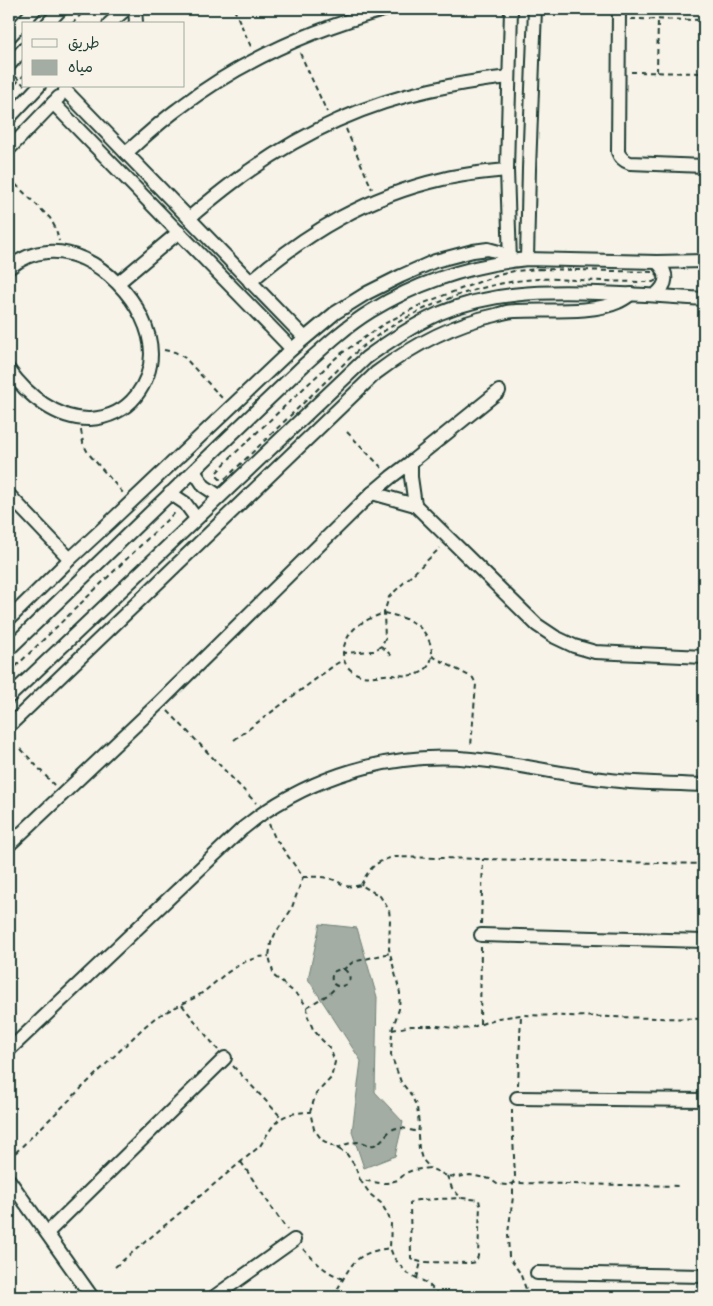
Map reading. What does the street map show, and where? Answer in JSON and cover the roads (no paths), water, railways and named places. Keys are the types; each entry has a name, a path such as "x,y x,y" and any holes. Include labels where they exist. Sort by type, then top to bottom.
{"street":[{"path":"23,22 35,9"},
{"path":"49,22 61,9"},
{"path":"111,22 126,9"},
{"path":"135,9 136,22"},
{"path":"126,153 178,109 210,87 257,60 294,42 348,20 387,9"},
{"path":"510,261 507,170 511,9"},
{"path":"527,259 535,9"},
{"path":"619,14 618,152 622,159 630,163 704,166"},
{"path":"9,37 22,23"},
{"path":"11,70 22,52"},
{"path":"189,218 249,170 282,149 337,122 390,101 428,90 466,82 509,77"},
{"path":"9,118 37,88"},
{"path":"9,149 67,88 126,153 304,338"},
{"path":"53,103 292,349"},
{"path":"250,282 272,262 324,226 377,200 442,179 473,173 507,170"},
{"path":"118,283 179,232"},
{"path":"9,619 230,407 304,338 335,313 367,293 436,261 488,249 499,252 510,261"},
{"path":"9,268 28,256 48,252 68,254 86,261 103,271 118,283 131,298 141,315 151,353 149,371 142,388 131,402 116,412 99,418 81,419 63,415 45,405 11,378"},
{"path":"9,649 340,332 370,311 438,279 473,268 510,261 527,259 657,262 704,261"},
{"path":"655,295 664,286 666,279 662,266 657,262"},
{"path":"9,696 366,358 401,333 438,314 478,301 520,294 562,292 655,295 704,299"},
{"path":"9,726 370,380 399,356 435,336 478,318 513,311 602,307 618,302 632,294"},
{"path":"9,845 160,702 372,493 499,391"},
{"path":"245,393 260,407"},
{"path":"410,462 415,504"},
{"path":"194,470 204,486 219,496"},
{"path":"170,493 185,503 196,518"},
{"path":"372,493 415,504 537,624 555,637 574,646 595,652 704,657"},
{"path":"11,504 70,559"},
{"path":"110,522 126,537"},
{"path":"9,1050 242,830 265,812 288,798 337,776 389,762 443,757 470,758 513,764 604,780 704,785"},
{"path":"481,935 704,941"},
{"path":"47,1233 226,1058"},
{"path":"517,1098 704,1100"},
{"path":"9,1180 92,1297"},
{"path":"214,1297 294,1240"},
{"path":"538,1273 704,1276"}],"water":[{"path":"320,924 357,928 377,997 375,1092 403,1122 395,1156 364,1168 352,1132 361,1061 308,979"}]}
